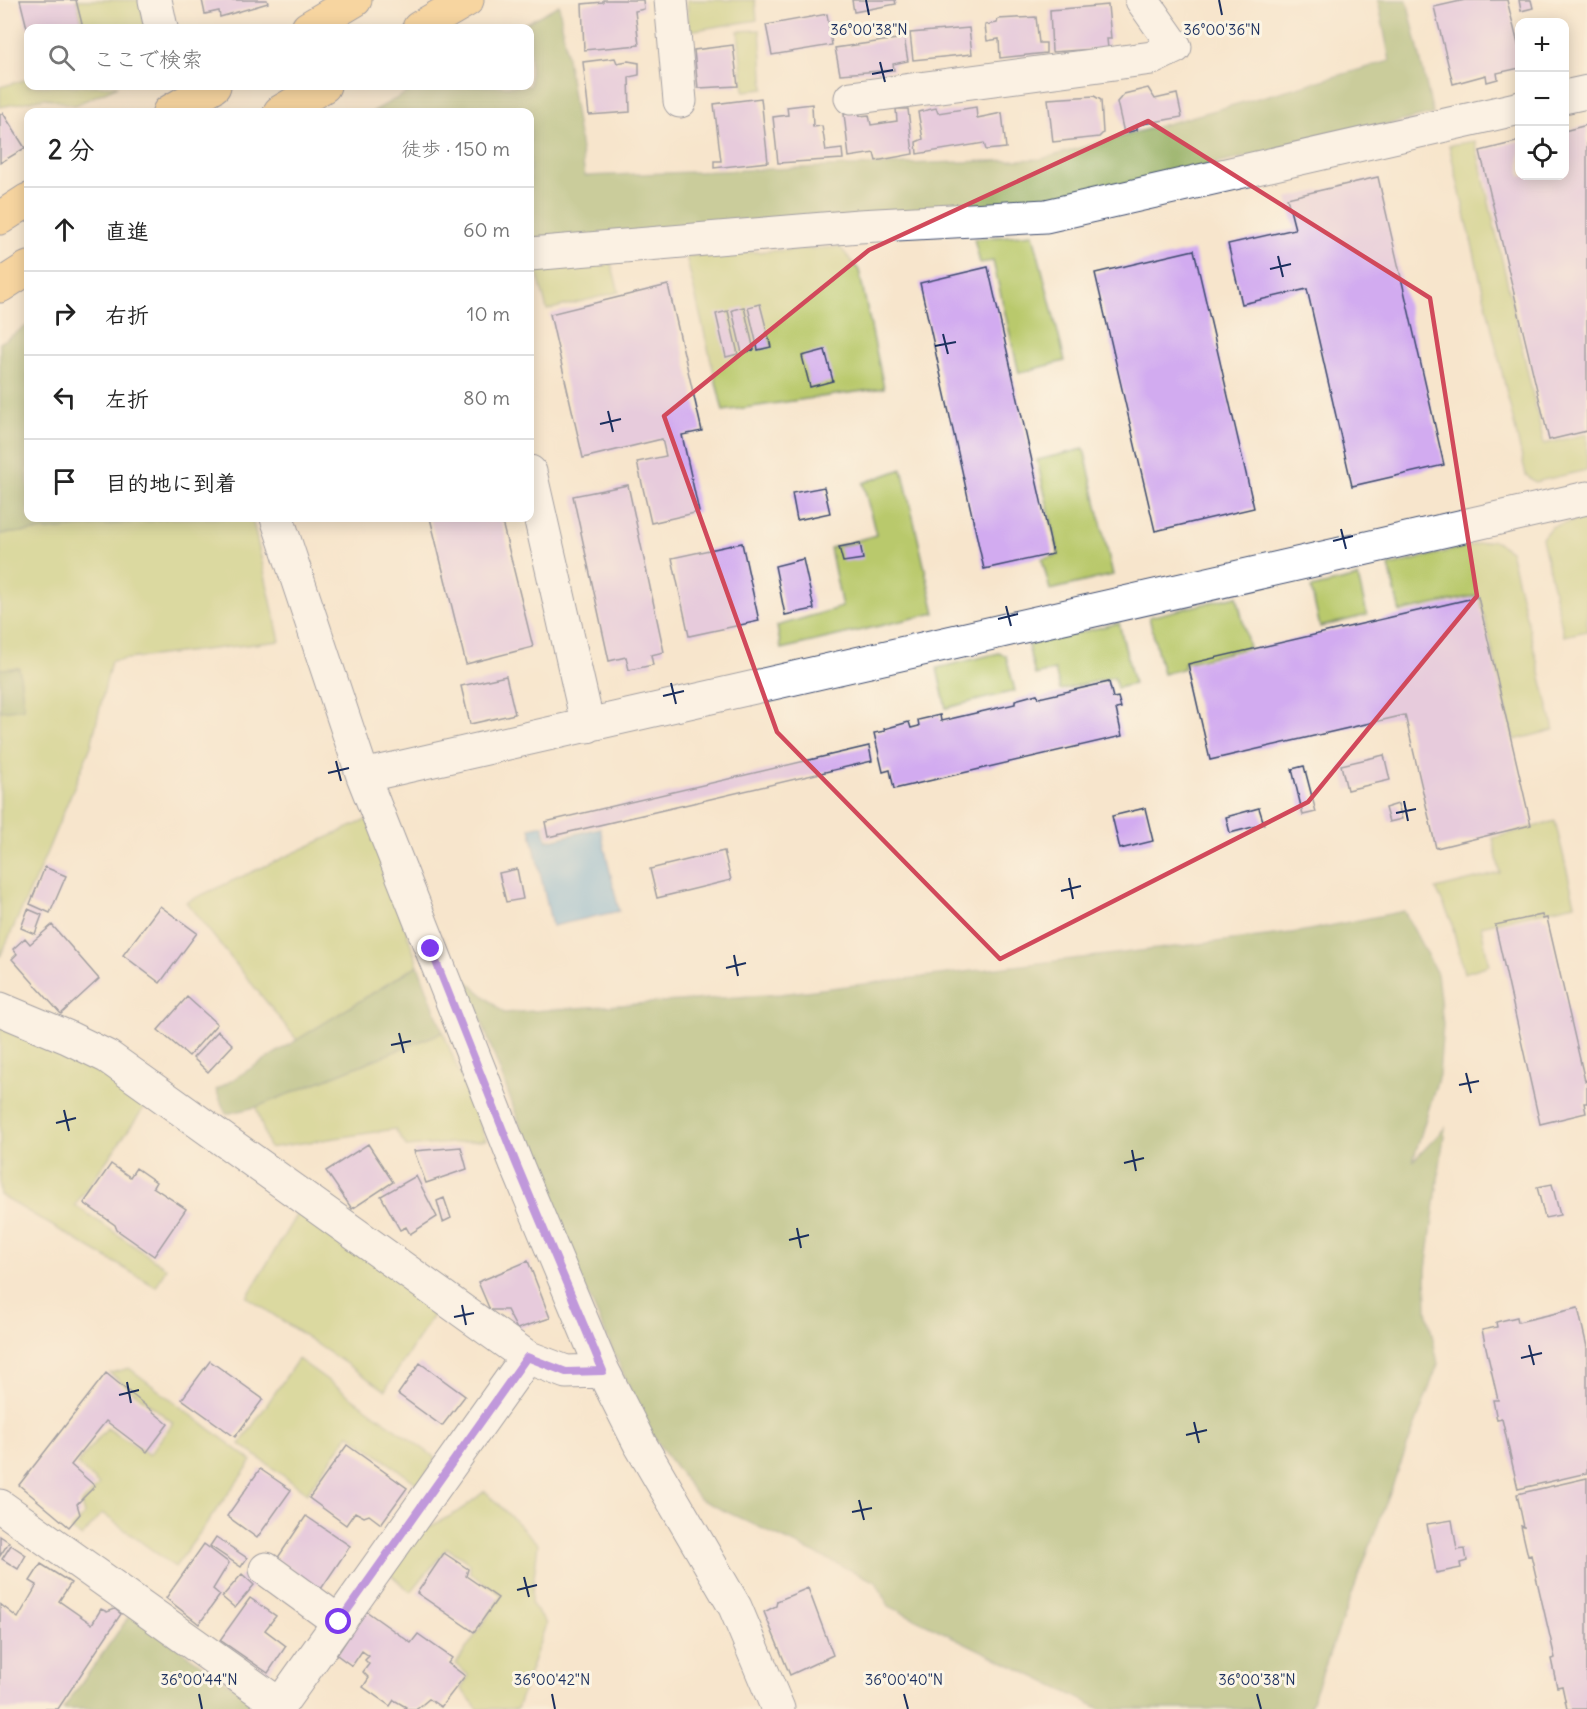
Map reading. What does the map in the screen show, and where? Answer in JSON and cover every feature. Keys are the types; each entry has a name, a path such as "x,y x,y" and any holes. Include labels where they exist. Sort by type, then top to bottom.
{"highway":[{"path":"315,24 355,0"},
{"path":"426,24 467,0"},
{"path":"174,105 206,90"},
{"path":"287,108 317,90"},
{"path":"0,218 24,203"},
{"path":"0,286 24,271"}],"street":[{"path":"155,0 160,24"},
{"path":"671,0 680,102"},
{"path":"851,98 1152,58 1175,47 1142,0"},
{"path":"1569,96 1587,92"},
{"path":"534,254 859,226 1046,216 1515,109"},
{"path":"534,490 588,726"},
{"path":"363,776 1587,498"},
{"path":"278,522 363,776 512,1153 603,1371 640,1444 735,1607 778,1709"},
{"path":"0,1009 67,1036 108,1057 527,1357 566,1372 603,1371"},
{"path":"0,1506 278,1707 527,1357"},
{"path":"266,1569 339,1622"}],"highlighted area":[{"path":"1148,121 1430,298 1477,596 1308,802 1000,959 777,732 664,416 869,250"}],"green space":[{"path":"76,0 140,0 144,24 82,24"},
{"path":"687,0 755,0 757,20 689,31"},
{"path":"1378,0 1407,0 1433,114 1050,202 534,247 534,108 379,108 412,90 534,90 534,24 524,24 559,5 585,176 1041,159 1390,61"},
{"path":"760,30 764,89 744,91 738,31"},
{"path":"24,80 24,90 109,90 75,105 45,98 0,107 0,87"},
{"path":"1475,141 1544,444 1587,434 1587,470 1535,482 1526,475 1449,145"},
{"path":"1033,234 1065,361 1019,373 993,261 980,263 974,239"},
{"path":"840,247 859,270 884,388 723,411 686,256"},
{"path":"611,263 619,292 547,310 536,268"},
{"path":"24,328 24,522 138,522 0,534 0,343"},
{"path":"1084,449 1113,575 1050,590 1042,559 1059,555 1037,460"},
{"path":"902,469 935,613 781,649 777,626 842,607 830,548 876,535 863,483"},
{"path":"1587,518 1587,631 1564,636 1542,538 1551,527"},
{"path":"138,522 253,522 280,641 111,661 91,746 0,957 0,711 24,708 19,668 0,669 0,534"},
{"path":"1493,540 1510,551 1554,730 1514,740 1479,595 1400,612 1389,566"},
{"path":"1358,577 1367,615 1320,627 1311,588"},
{"path":"1237,596 1249,648 1184,663 1185,668 1163,674 1149,617"},
{"path":"1119,623 1134,684 1117,688 1114,677 1060,690 1055,670 1035,675 1028,645"},
{"path":"999,653 1006,656 1015,691 946,708 937,668"},
{"path":"19,668 24,708 0,711 0,669"},
{"path":"368,819 418,965 297,1040 186,902"},
{"path":"1555,821 1575,904 1481,926 1489,965 1464,973 1451,920 1436,889 1500,873 1493,838"},
{"path":"1404,911 1437,974 1443,1024 1439,1075 1413,1161 1445,1128 1426,1270 1427,1310 1438,1364 1309,1709 1101,1709 889,1606 876,1582 699,1499 648,1430 558,1226 466,980 504,1013 780,994 1299,932"},
{"path":"418,965 443,1032 256,1107 226,1114 216,1090"},
{"path":"0,1019 96,1063 149,1101 75,1205 166,1268 156,1287 0,1195"},
{"path":"443,1032 486,1140 407,1147 395,1129 269,1148 256,1107"},
{"path":"298,1212 439,1306 385,1390 247,1297"},
{"path":"298,1359 436,1458 419,1485 349,1434 307,1493 240,1444"},
{"path":"129,1368 252,1461 175,1567 102,1513 82,1537 71,1530 84,1515 81,1504 99,1485 77,1464 107,1428 149,1455 173,1423 110,1373"},
{"path":"485,1491 538,1544 531,1603 546,1624 517,1709 478,1709 461,1689 469,1676 456,1664 502,1595 470,1573 470,1563 447,1548 411,1592 390,1574 419,1532 458,1512"},
{"path":"130,1615 260,1705 256,1709 63,1709"}],"water":[{"path":"543,825 547,841 600,828 619,911 552,926 530,828"}],"building":[{"path":"20,0 76,0 82,24 26,24"},
{"path":"202,0 267,0 268,3 220,17 219,11 205,14"},
{"path":"603,0 643,0 644,9 635,11 639,45 584,50 582,4 603,2"},
{"path":"852,0 895,0 896,4 854,12"},
{"path":"1465,0 1507,0 1515,32 1515,69 1497,73 1498,79 1487,82 1486,75 1453,84 1434,7"},
{"path":"1519,0 1531,0 1533,8 1521,11"},
{"path":"1108,5 1111,39 1107,39 1108,48 1052,52 1050,10"},
{"path":"827,14 832,45 772,55 766,25"},
{"path":"1036,17 1039,43 1046,43 1046,53 1000,58 999,39 987,41 985,25 997,23 998,19"},
{"path":"969,28 972,54 913,60 910,33"},
{"path":"904,38 908,61 893,64 894,70 840,74 835,48"},
{"path":"733,45 738,86 698,88 694,50"},
{"path":"615,58 617,63 628,61 639,63 639,75 629,77 630,112 589,115 583,62"},
{"path":"1148,88 1155,99 1177,94 1182,117 1137,125 1137,130 1124,133 1117,102 1124,94"},
{"path":"1094,96 1101,100 1103,133 1099,137 1053,142 1048,99"},
{"path":"761,98 768,162 714,168 714,161 721,161 714,104"},
{"path":"812,104 813,127 822,126 826,151 842,149 843,159 778,163 773,117 788,115 787,107"},
{"path":"976,107 977,118 1002,113 1006,148 986,150 984,143 917,154 916,142 923,139 918,112 936,108 938,113"},
{"path":"896,109 908,109 913,154 876,161 874,153 849,157 844,114 859,112 860,116 869,115 871,125 897,121"},
{"path":"3,113 24,149 0,163 0,115"},
{"path":"1587,125 1587,431 1549,440 1480,151 1515,142 1515,180 1569,180 1569,130"},
{"path":"1378,177 1444,465 1352,486 1307,289 1242,304 1228,244 1295,229 1287,198"},
{"path":"1194,250 1254,508 1155,531 1095,273"},
{"path":"988,267 1053,554 984,569 920,283"},
{"path":"668,285 702,431 682,435 699,512 651,523 637,462 666,456 662,439 583,458 550,314"},
{"path":"760,304 771,347 758,350 748,307"},
{"path":"744,307 754,350 742,353 732,310"},
{"path":"728,311 738,354 726,357 716,314"},
{"path":"825,350 833,381 810,387 802,356"},
{"path":"628,485 664,652 651,655 653,665 629,670 626,657 609,661 573,496"},
{"path":"824,487 830,513 797,520 792,493"},
{"path":"431,522 502,522 533,647 466,664"},
{"path":"742,543 759,621 689,636 672,558"},
{"path":"860,543 863,559 843,562 839,547"},
{"path":"803,559 814,609 785,615 775,566"},
{"path":"1478,597 1531,825 1436,848 1405,715 1210,760 1188,664"},
{"path":"506,676 515,714 470,724 461,686"},
{"path":"1109,682 1113,698 1118,697 1121,708 1116,709 1122,736 894,789 890,770 883,772 874,733 885,731 884,729 909,722 911,728 919,726 918,720 940,715 941,721 1015,704 1015,700 1037,694 1039,698"},
{"path":"869,746 872,761 548,837 545,822"},
{"path":"1384,755 1390,780 1347,790 1341,765"},
{"path":"1304,766 1316,812 1303,815 1292,769"},
{"path":"1398,804 1402,819 1389,822 1385,808"},
{"path":"1145,808 1153,841 1120,849 1112,816"},
{"path":"1259,808 1264,824 1230,833 1226,817"},
{"path":"724,851 731,880 657,898 650,869"},
{"path":"45,867 66,876 50,913 30,904"},
{"path":"517,869 523,899 506,902 499,873"},
{"path":"160,906 197,933 160,983 123,955"},
{"path":"28,909 42,915 35,934 21,928"},
{"path":"1542,915 1543,919 1547,918 1585,1081 1587,1080 1587,1103 1584,1103 1586,1113 1540,1124 1495,925"},
{"path":"52,925 99,979 61,1014 12,959 17,954 13,949 25,938 30,944"},
{"path":"187,997 217,1024 189,1056 158,1030"},
{"path":"218,1031 233,1045 208,1072 193,1058"},
{"path":"368,1144 393,1182 352,1209 326,1171"},
{"path":"461,1147 467,1169 426,1183 414,1151"},
{"path":"111,1164 130,1177 136,1168 156,1182 153,1187 186,1209 154,1256 84,1203"},
{"path":"416,1176 437,1217 410,1234 406,1227 400,1230 381,1196"},
{"path":"1552,1184 1560,1215 1545,1218 1537,1187"},
{"path":"444,1198 451,1218 443,1222 437,1201"},
{"path":"528,1261 550,1318 517,1329 507,1310 490,1310 478,1282"},
{"path":"1578,1308 1587,1347 1587,1473 1518,1489 1502,1419 1497,1420 1493,1400 1498,1400 1482,1330 1497,1327 1496,1322 1517,1317 1518,1322"},
{"path":"210,1361 263,1399 235,1437 182,1399"},
{"path":"420,1363 465,1396 442,1426 398,1394"},
{"path":"106,1373 168,1424 147,1452 106,1421 71,1465 95,1486 77,1504 80,1514 69,1527 19,1485"},
{"path":"347,1445 407,1488 381,1524 369,1515 364,1517 355,1512 346,1525 309,1498"},
{"path":"260,1469 291,1490 257,1538 227,1516"},
{"path":"1587,1478 1587,1709 1567,1709 1562,1686 1557,1687 1551,1659 1555,1658 1531,1555 1528,1556 1521,1526 1524,1527 1517,1494"},
{"path":"306,1516 350,1546 321,1589 277,1559"},
{"path":"1452,1520 1457,1550 1465,1549 1467,1561 1460,1563 1461,1568 1436,1573 1427,1524"},
{"path":"0,1536 9,1542 0,1556"},
{"path":"216,1537 247,1558 241,1567 210,1546"},
{"path":"204,1544 229,1563 213,1589 220,1595 199,1624 166,1598"},
{"path":"11,1545 26,1555 18,1569 2,1559"},
{"path":"444,1553 468,1569 466,1576 498,1598 474,1632 417,1593"},
{"path":"41,1564 71,1583 59,1601 92,1624 101,1609 107,1612 115,1609 121,1614 58,1709 0,1709 0,1604 18,1618 37,1585 30,1581"},
{"path":"242,1574 254,1585 235,1608 222,1597"},
{"path":"808,1588 833,1655 790,1675 764,1612 776,1606 777,1601"},
{"path":"250,1598 276,1616 265,1630 286,1646 268,1673 220,1640"},
{"path":"366,1611 411,1643 418,1634 452,1658 448,1663 465,1676 441,1707 429,1699 417,1709 404,1709 406,1707 394,1700 390,1706 363,1687 369,1678 363,1672 369,1664 365,1660 369,1656 362,1651 352,1666 337,1655"}],"route":[{"path":"339,1622 527,1357 566,1372 603,1371 516,1163 431,949"}]}
